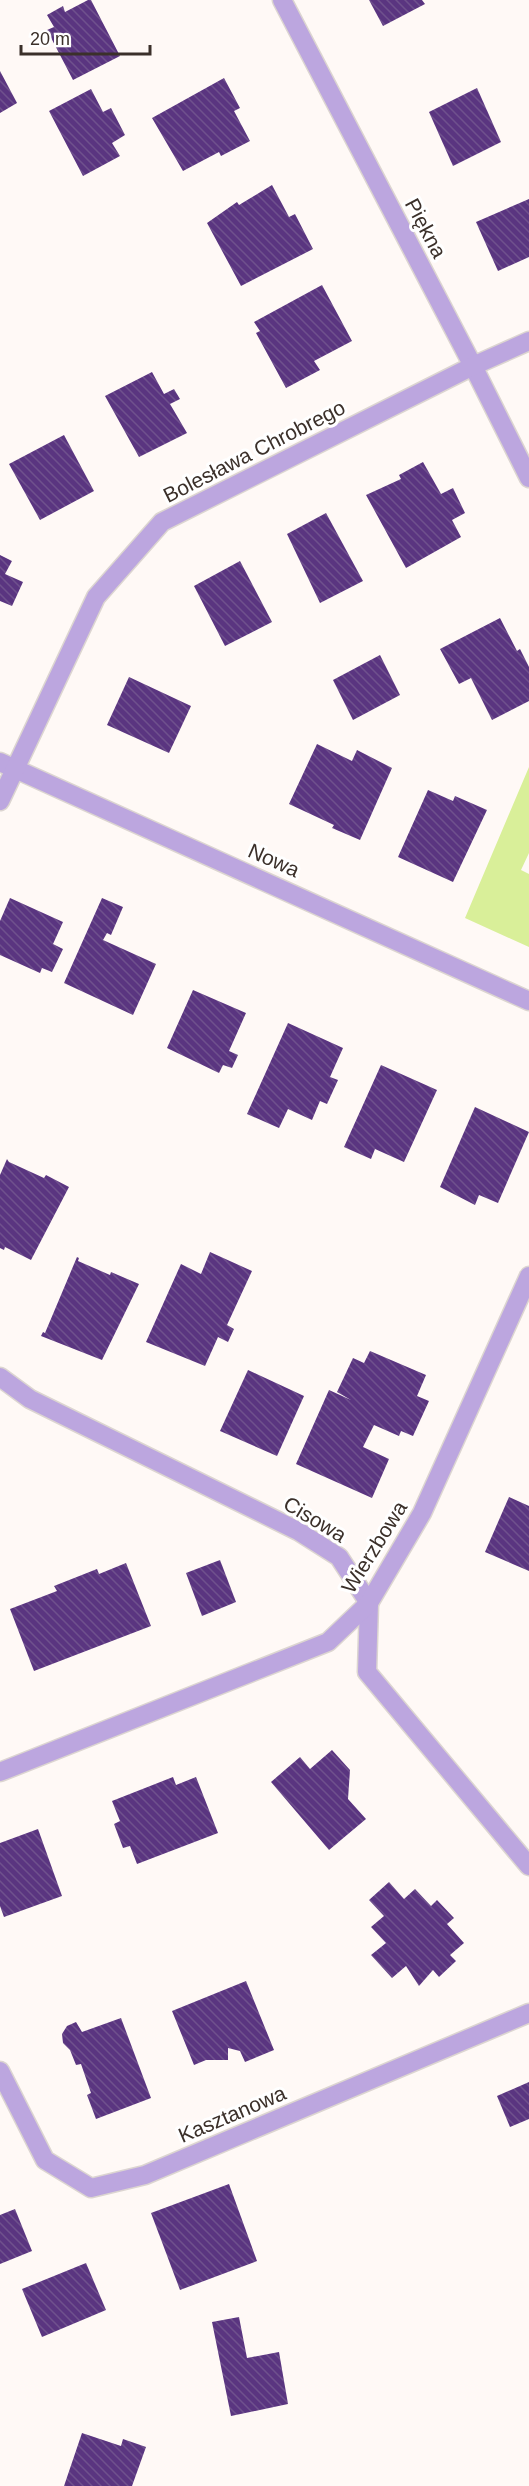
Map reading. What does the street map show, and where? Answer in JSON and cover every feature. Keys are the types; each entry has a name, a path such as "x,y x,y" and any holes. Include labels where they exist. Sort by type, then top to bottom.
{"street":[{"name":"Piękna","path":"282,0 529,478"},
{"name":"Bolesława Chrobrego","path":"0,801 8,766 96,597 162,522 473,366 529,341"},
{"name":"Nowa","path":"8,766 529,1000"},
{"name":"Wierzbowa","path":"0,1772 328,1642 369,1603 422,1513 529,1276"},
{"name":"Cisowa","path":"0,1377 30,1399 298,1531 339,1557 369,1603"},
{"path":"369,1603 367,1672 529,1866"},
{"name":"Kasztanowa","path":"0,2071 45,2160 91,2188 145,2175 529,2013"}],"green space":[{"path":"529,767 529,853 521,870 529,874 529,947 465,918"}],"building":[{"path":"91,0 120,56 73,80 47,30 54,27 47,15 63,6 65,12"},
{"path":"369,0 422,0 425,4 383,26"},
{"path":"0,71 17,103 0,113"},
{"path":"224,78 240,108 234,111 250,141 221,156 219,152 183,171 152,118"},
{"path":"477,88 501,142 453,166 429,112"},
{"path":"91,89 103,112 111,108 125,135 112,143 120,156 83,176 49,111"},
{"path":"272,185 289,217 295,214 313,249 241,286 207,223 237,202 239,205"},
{"path":"529,199 529,257 498,271 476,222"},
{"path":"322,285 352,341 314,361 320,370 286,388 256,333 260,331 254,322"},
{"path":"152,372 164,394 174,389 180,399 170,404 187,433 139,457 105,396"},
{"path":"64,435 94,491 40,520 9,464"},
{"path":"423,462 441,494 453,488 465,513 452,520 461,537 406,568 366,495 401,479 399,475"},
{"path":"326,513 363,581 320,603 287,534"},
{"path":"0,555 12,561 5,574 23,582 12,606 0,601"},
{"path":"240,561 272,622 225,646 194,586"},
{"path":"500,618 517,651 520,649 529,667 529,701 492,720 471,678 459,684 440,649"},
{"path":"380,655 400,695 353,720 333,680"},
{"path":"129,677 191,706 169,753 107,725"},
{"path":"317,744 352,761 357,750 392,768 360,840 332,828 334,825 289,804"},
{"path":"428,790 453,801 455,796 487,810 453,882 398,857"},
{"path":"10,898 63,922 53,944 63,949 52,972 42,968 40,973 0,955 0,921"},
{"path":"102,898 123,907 111,935 107,933 103,940 156,964 133,1015 64,983"},
{"path":"193,990 246,1013 229,1051 238,1055 232,1068 223,1065 219,1073 167,1048"},
{"path":"288,1023 343,1048 330,1077 338,1080 327,1104 320,1101 312,1120 288,1109 279,1128 247,1114"},
{"path":"381,1065 437,1090 404,1162 375,1149 371,1159 344,1147"},
{"path":"475,1107 529,1132 498,1203 479,1195 475,1205 440,1187"},
{"path":"7,1159 44,1178 46,1175 69,1187 31,1260 5,1247 4,1250 0,1248 0,1175"},
{"path":"210,1252 252,1271 227,1325 234,1329 228,1342 218,1337 205,1366 146,1342 181,1264 201,1274"},
{"path":"77,1257 78,1261 110,1275 111,1272 139,1284 102,1360 41,1336 43,1332 45,1333"},
{"path":"370,1351 426,1375 417,1396 429,1401 413,1436 401,1431 399,1436 374,1425 363,1447 389,1459 372,1498 296,1464 329,1390 351,1400 337,1392 353,1358 364,1363"},
{"path":"248,1370 304,1396 277,1456 220,1431"},
{"path":"509,1497 529,1506 529,1571 485,1552"},
{"path":"220,1560 236,1602 202,1616 186,1573"},
{"path":"126,1563 151,1626 34,1671 10,1609 57,1591 54,1586 97,1569 99,1574"},
{"path":"332,1750 350,1770 348,1799 366,1819 329,1850 271,1782 300,1757 310,1769"},
{"path":"173,1777 176,1785 196,1777 218,1833 137,1864 130,1846 123,1848 114,1824 120,1821 112,1801"},
{"path":"38,1829 62,1896 4,1917 0,1906 0,1843"},
{"path":"389,1882 404,1899 415,1889 431,1906 437,1900 454,1918 447,1924 464,1943 450,1955 456,1961 439,1977 433,1970 419,1986 406,1966 392,1978 371,1955 386,1943 371,1927 384,1916 369,1900"},
{"path":"246,1981 274,2050 245,2062 240,2051 228,2048 228,2060 206,2060 194,2065 172,2011"},
{"path":"121,2018 151,2098 96,2119 87,2095 91,2093 81,2064 76,2065 70,2050 63,2043 62,2034 67,2026 76,2022 82,2032"},
{"path":"529,2082 529,2119 510,2127 497,2096"},
{"path":"229,2184 257,2261 180,2290 151,2213"},
{"path":"15,2209 32,2251 0,2264 0,2215"},
{"path":"86,2263 106,2310 42,2337 22,2289"},
{"path":"239,2317 247,2358 279,2352 288,2404 231,2416 212,2322"},
{"path":"82,2433 121,2446 123,2439 146,2447 132,2486 64,2486"}]}
